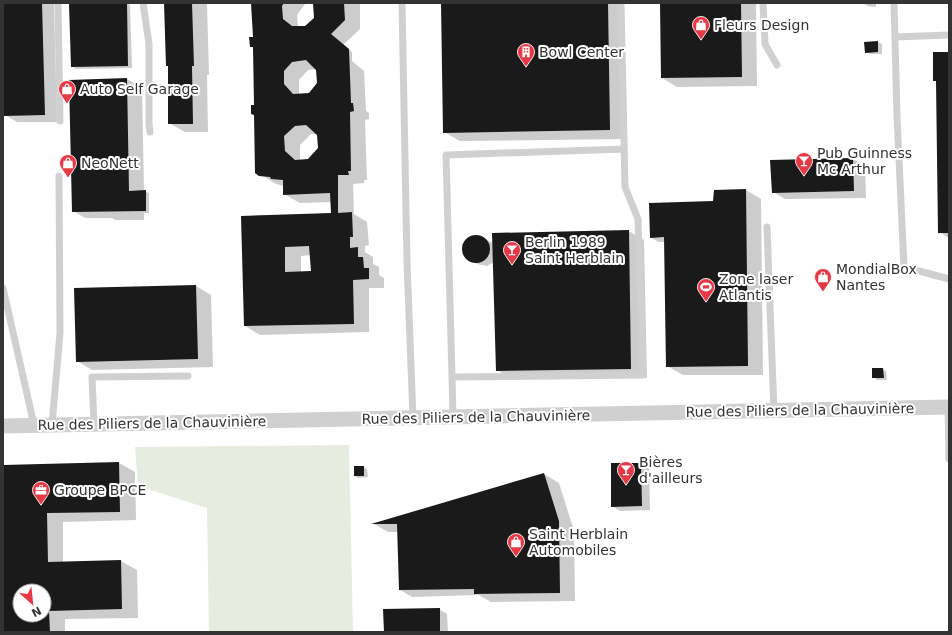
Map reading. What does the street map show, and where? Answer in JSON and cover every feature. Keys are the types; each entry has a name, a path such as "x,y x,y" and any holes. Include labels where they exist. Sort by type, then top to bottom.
{"street":[{"name":"Rue des Piliers de la Chauvinière","path":"3,426 948,407"}],"lane":[{"path":"58,3 60,121"},
{"path":"143,3 150,44 150,132"},
{"path":"402,3 407,262 413,418"},
{"path":"452,377 643,375 638,218 625,187 621,3"},
{"path":"763,3 765,44 777,65"},
{"path":"894,3 904,267 949,279"},
{"path":"895,36 949,34"},
{"path":"453,417 446,155 624,149"},
{"path":"52,425 60,333 59,176"},
{"path":"767,227 774,411"},
{"path":"3,288 34,425"},
{"path":"94,424 92,377 188,376"},
{"path":"948,407 949,459"}],"shaded area":[{"path":"349,445 353,632 209,632 207,508 138,486 135,447"}],"building":[{"path":"3,3 42,3 45,115 4,116"},
{"path":"127,3 128,66 71,67 69,4"},
{"path":"164,3 192,3 194,66 192,66 193,124 168,124 168,66 166,66"},
{"path":"251,3 284,3 282,6 283,19 292,26 305,26 314,18 313,3 344,3 345,20 331,34 349,49 351,103 353,103 354,111 350,112 351,171 348,171 349,175 338,175 338,213 352,212 353,237 350,237 350,248 358,247 358,257 363,257 364,268 369,268 369,279 353,280 354,324 244,326 241,216 331,213 330,193 283,195 283,180 259,176 255,173 254,115 251,114 251,105 254,105 253,47 250,47 249,37 253,37","holes":["306,60 316,70 317,83 309,93 293,94 284,84 284,71 292,62","306,125 317,135 318,148 308,159 295,160 285,151 284,136 295,126","309,246 311,271 285,272 285,247"]},
{"name":"Bowl Center","path":"441,3 608,3 610,130 443,133"},
{"name":"Fleurs Design","path":"660,3 741,3 742,77 661,78"},
{"path":"878,41 878,52 865,53 864,42"},
{"path":"933,52 949,52 949,233 938,233 936,81 933,81"},
{"path":"127,78 129,191 146,190 146,211 72,212 69,80"},
{"path":"853,158 854,191 772,193 770,160"},
{"name":"Zone laser Atlantis","path":"746,189 748,366 666,367 664,237 650,238 649,203 713,201 714,190"},
{"path":"629,230 631,369 496,371 492,233"},
{"path":"476,235 486,239 490,249 486,259 476,263 466,259 462,249 466,239"},
{"path":"196,285 198,359 76,362 74,288"},
{"path":"872,368 883,368 884,378 872,378"},
{"path":"119,462 120,512 47,513 48,562 121,560 122,609 52,611 52,583 12,583 12,623 50,623 50,632 3,632 3,465"},
{"name":"Bières d'ailleurs","path":"611,463 641,463 642,506 611,507"},
{"path":"354,466 364,466 364,476 354,476"},
{"name":"Saint Herblain Automobiles","path":"544,473 559,521 560,593 474,594 474,589 399,590 397,524 371,524"},
{"path":"440,608 440,631 384,632 383,609"}],"place":[{"name":"Fleurs Design","path":"701,40"},
{"name":"Bowl Center","path":"526,67"},
{"name":"Auto Self Garage","path":"67,104"},
{"name":"Pub Guinness Mc Arthur","path":"804,176"},
{"name":"NeoNett","path":"68,178"},
{"name":"Berlin 1989 Saint Herblain","path":"512,265"},
{"name":"MondialBox Nantes","path":"823,292"},
{"name":"Zone laser Atlantis","path":"706,302"},
{"name":"Bières d'ailleurs","path":"626,485"},
{"name":"Groupe BPCE","path":"41,505"},
{"name":"Saint Herblain Automobiles","path":"516,557"}]}
